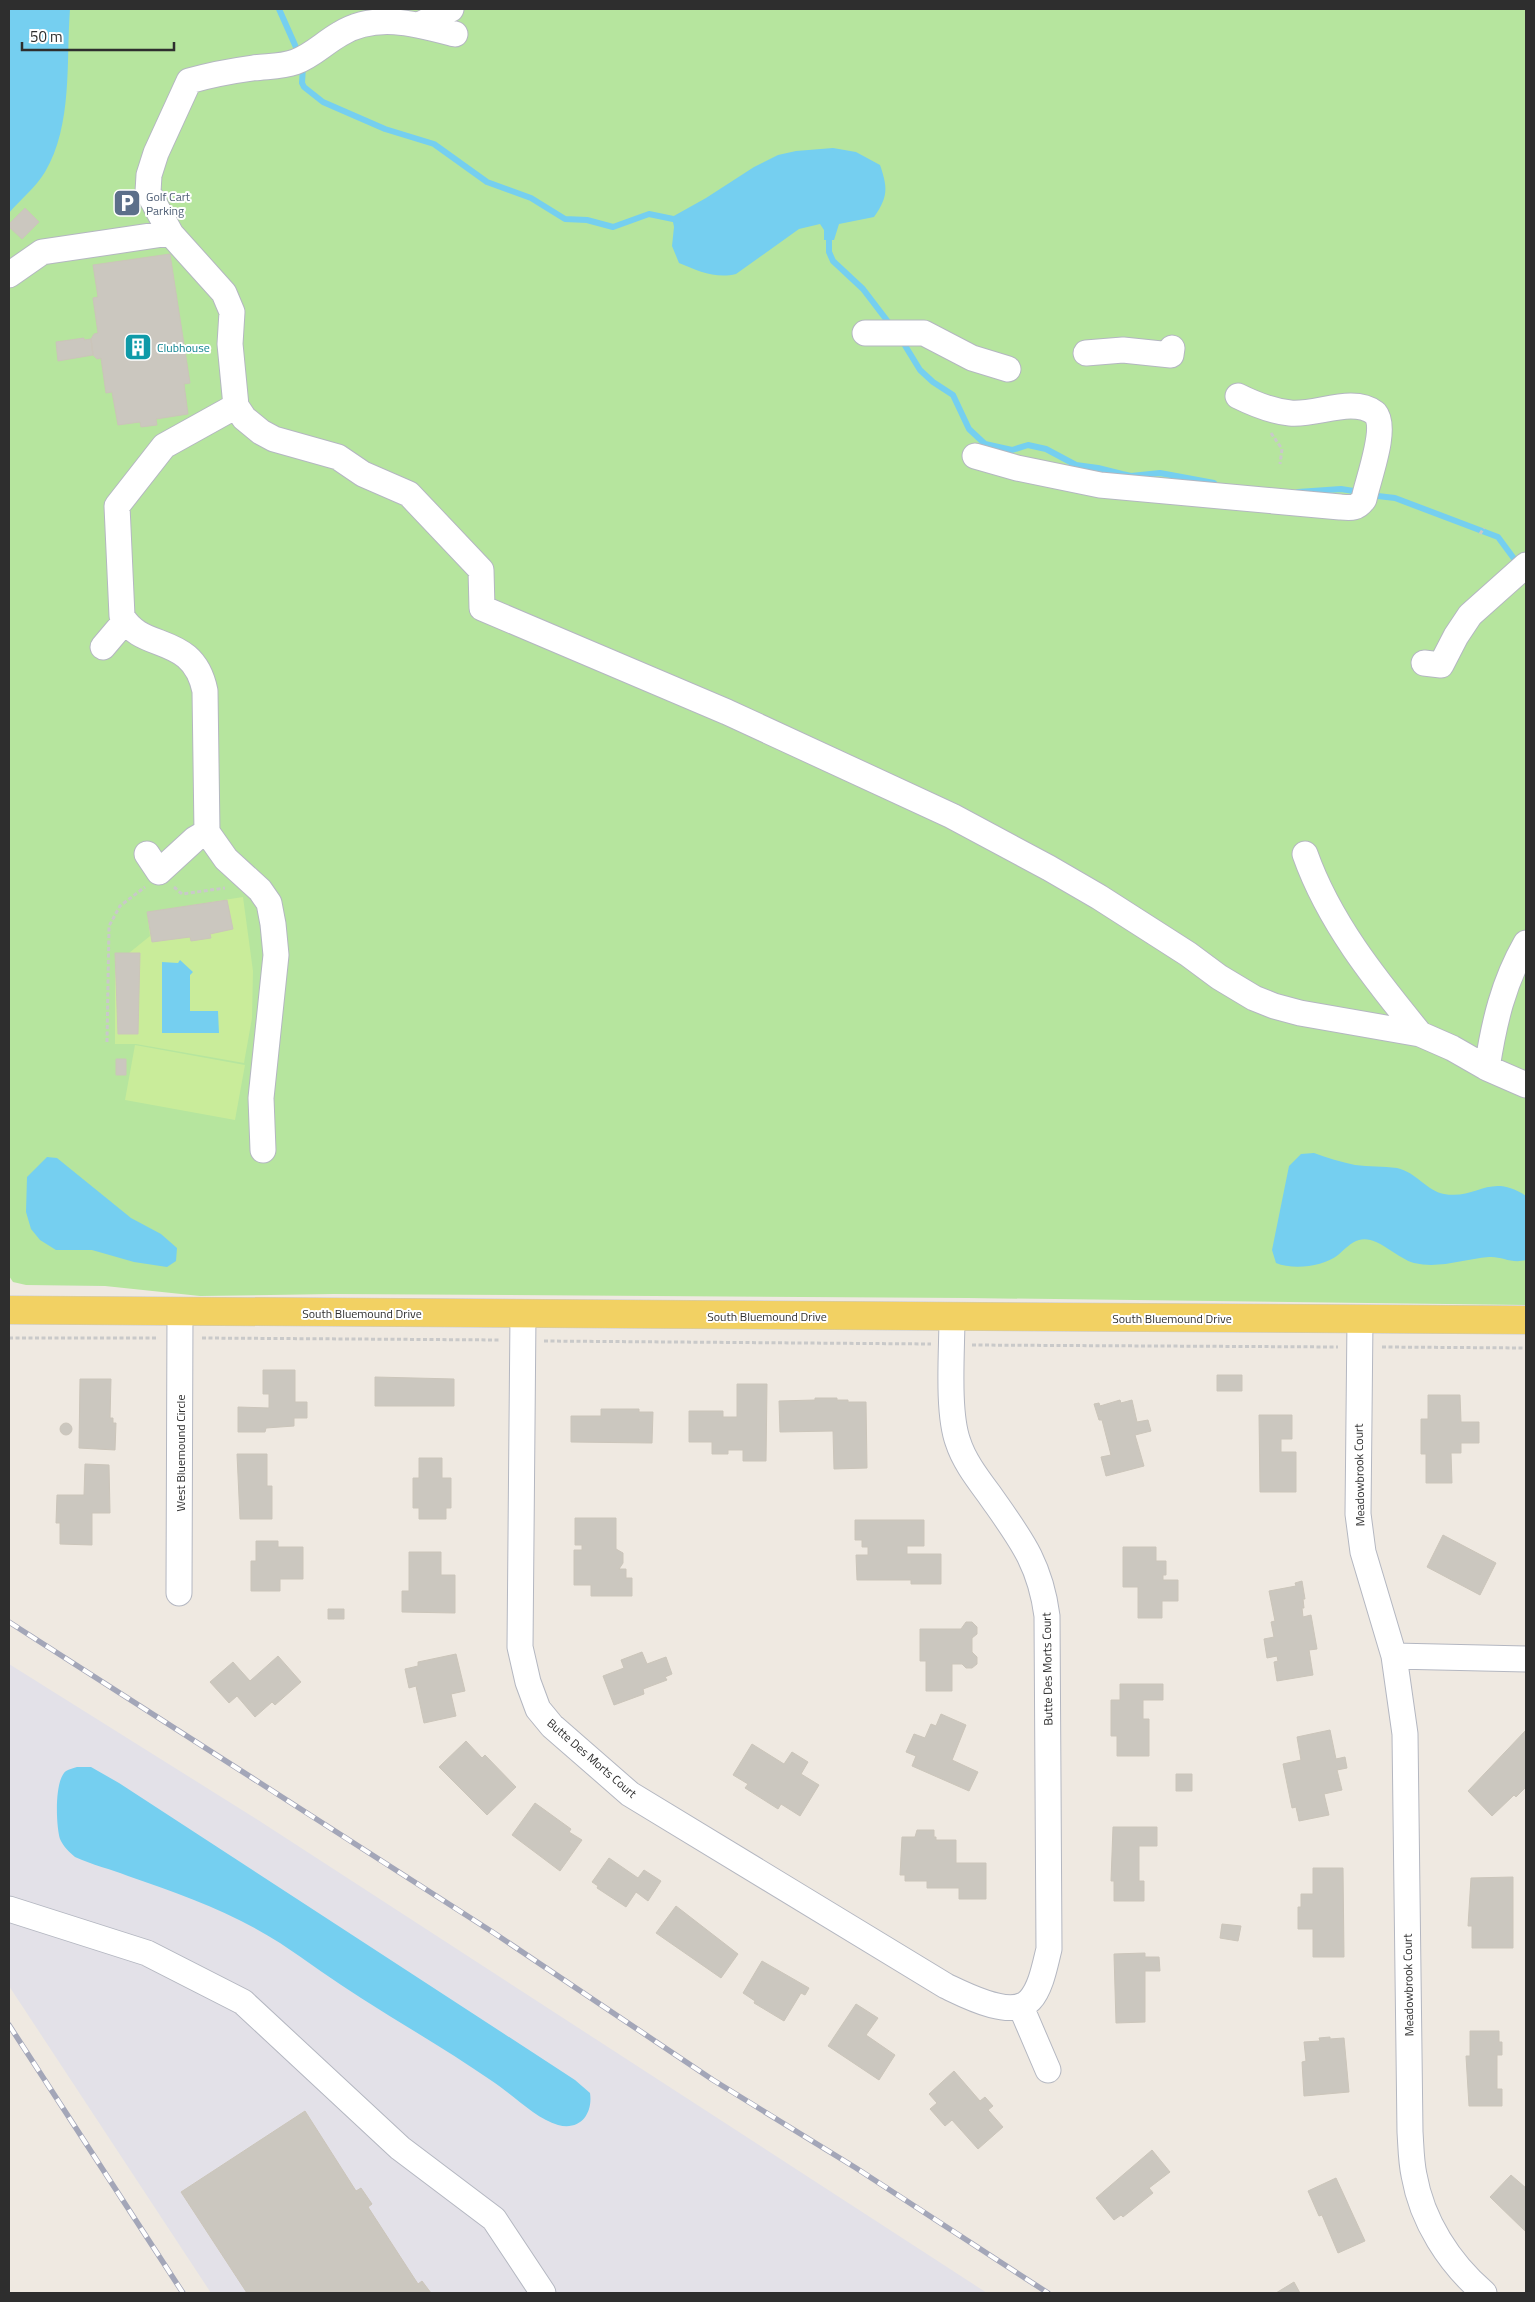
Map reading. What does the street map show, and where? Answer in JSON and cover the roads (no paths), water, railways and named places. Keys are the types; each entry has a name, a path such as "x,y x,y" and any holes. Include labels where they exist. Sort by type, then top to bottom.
{"main road":[{"name":"South Bluemound Drive","path":"9,1310 180,1325 523,1314 1526,1320"}],"street":[{"path":"419,25 451,9"},
{"path":"455,34 419,25 380,21 360,24 338,35 301,60 209,75 189,81 149,174 148,192 170,232 224,293 230,303 232,312 230,344 236,406 244,418 261,432 274,439 338,457 363,474 409,494 480,570 482,608 727,712 952,816 1099,897 1188,954 1219,977 1254,998 1300,1013 1420,1034 1452,1048 1487,1068 1526,1085"},
{"path":"9,275 42,252 170,232"},
{"path":"869,333 921,332 972,358 1008,369"},
{"path":"1086,353 1123,350 1172,355 1172,348"},
{"path":"975,456 1017,468 1134,490 1356,507 1365,495 1379,436 1379,423 1374,413 1360,406 1291,413 1272,410 1238,396"},
{"path":"236,406 164,446 117,506 120,597 121,611 125,621 143,635 177,648 188,657 203,681 205,691 207,832 226,859 255,886 269,903 276,955 261,1098 264,1150"},
{"path":"1424,663 1441,665 1456,636 1470,616 1523,568"},
{"path":"103,647 125,621"},
{"path":"153,863 207,832"},
{"path":"1305,854 1314,879 1343,932 1420,1034"},
{"path":"1487,1068 1500,1000 1514,964 1526,943"},
{"name":"Butte Des Morts Court","path":"523,1314 520,1647 528,1682 538,1709 552,1726 639,1799 946,1986 999,2007 1021,2007 1030,2000 1041,1977 1049,1950 1047,1616 1040,1576 1021,1540 982,1484 958,1442 952,1400 952,1317"},
{"name":"Meadowbrook Court","path":"1360,1319 1358,1514 1363,1552 1394,1656 1405,1734 1410,2132 1414,2174 1422,2206 1434,2232 1454,2263 1484,2293"},
{"name":"West Bluemound Circle","path":"179,1593 180,1325"},
{"path":"1394,1656 1526,1659"},
{"path":"9,1909 148,1953 243,2002 400,2148 494,2219 543,2293"},
{"path":"1021,2007 1048,2070"}],"water":[{"path":"9,9 70,9 66,92 60,134 54,154 45,172 33,188 9,213"},
{"path":"833,148 856,152 880,165 885,192 882,204 874,217 839,224 834,240 824,240 824,230 820,224 799,229 736,274 714,275 679,263 672,246 674,227 672,217 754,167 778,155 796,151"},
{"path":"180,960 193,972 190,975 190,1011 218,1011 219,1033 162,1033 162,962 178,963"},
{"path":"1314,1153 1355,1165 1404,1170 1432,1189 1444,1194 1456,1195 1493,1186 1513,1189 1526,1196 1526,1260 1516,1261 1489,1257 1424,1265 1407,1260 1380,1244 1366,1239 1350,1244 1332,1259 1316,1265 1299,1267 1276,1263 1272,1250 1289,1166 1301,1154"},
{"path":"47,1157 57,1158 131,1218 161,1234 177,1248 176,1261 167,1267 134,1262 92,1250 56,1250 40,1240 31,1229 26,1212 27,1177"},
{"path":"77,1767 91,1767 119,1783 575,2080 590,2093 590,2107 584,2119 579,2123 566,2126 558,2125 541,2117 476,2070 351,1991 280,1943 244,1922 187,1897 75,1857 66,1849 60,1839 57,1803 62,1776 66,1771"}],"waterway":[{"path":"279,9 299,54"},
{"path":"303,66 302,83 304,87 323,102 385,129 434,144 487,182 531,198 565,219 587,220 613,227 649,214 678,220"},
{"path":"829,233 829,252 833,261 863,289 892,327"},
{"path":"901,339 920,370 933,382 953,395 969,429 985,444 1012,450 1028,445 1046,449 1076,465 1131,476 1160,473 1214,483"},
{"path":"1298,492 1341,489 1360,492"},
{"path":"1369,495 1395,498 1498,537 1518,564"}],"railway":[{"path":"9,1622 494,1933 713,2080 856,2168 1048,2293"},
{"path":"9,2025 183,2293"}],"place":[{"name":"Golf Cart Parking","path":"127,203"},
{"name":"Clubhouse","path":"138,347"}]}
